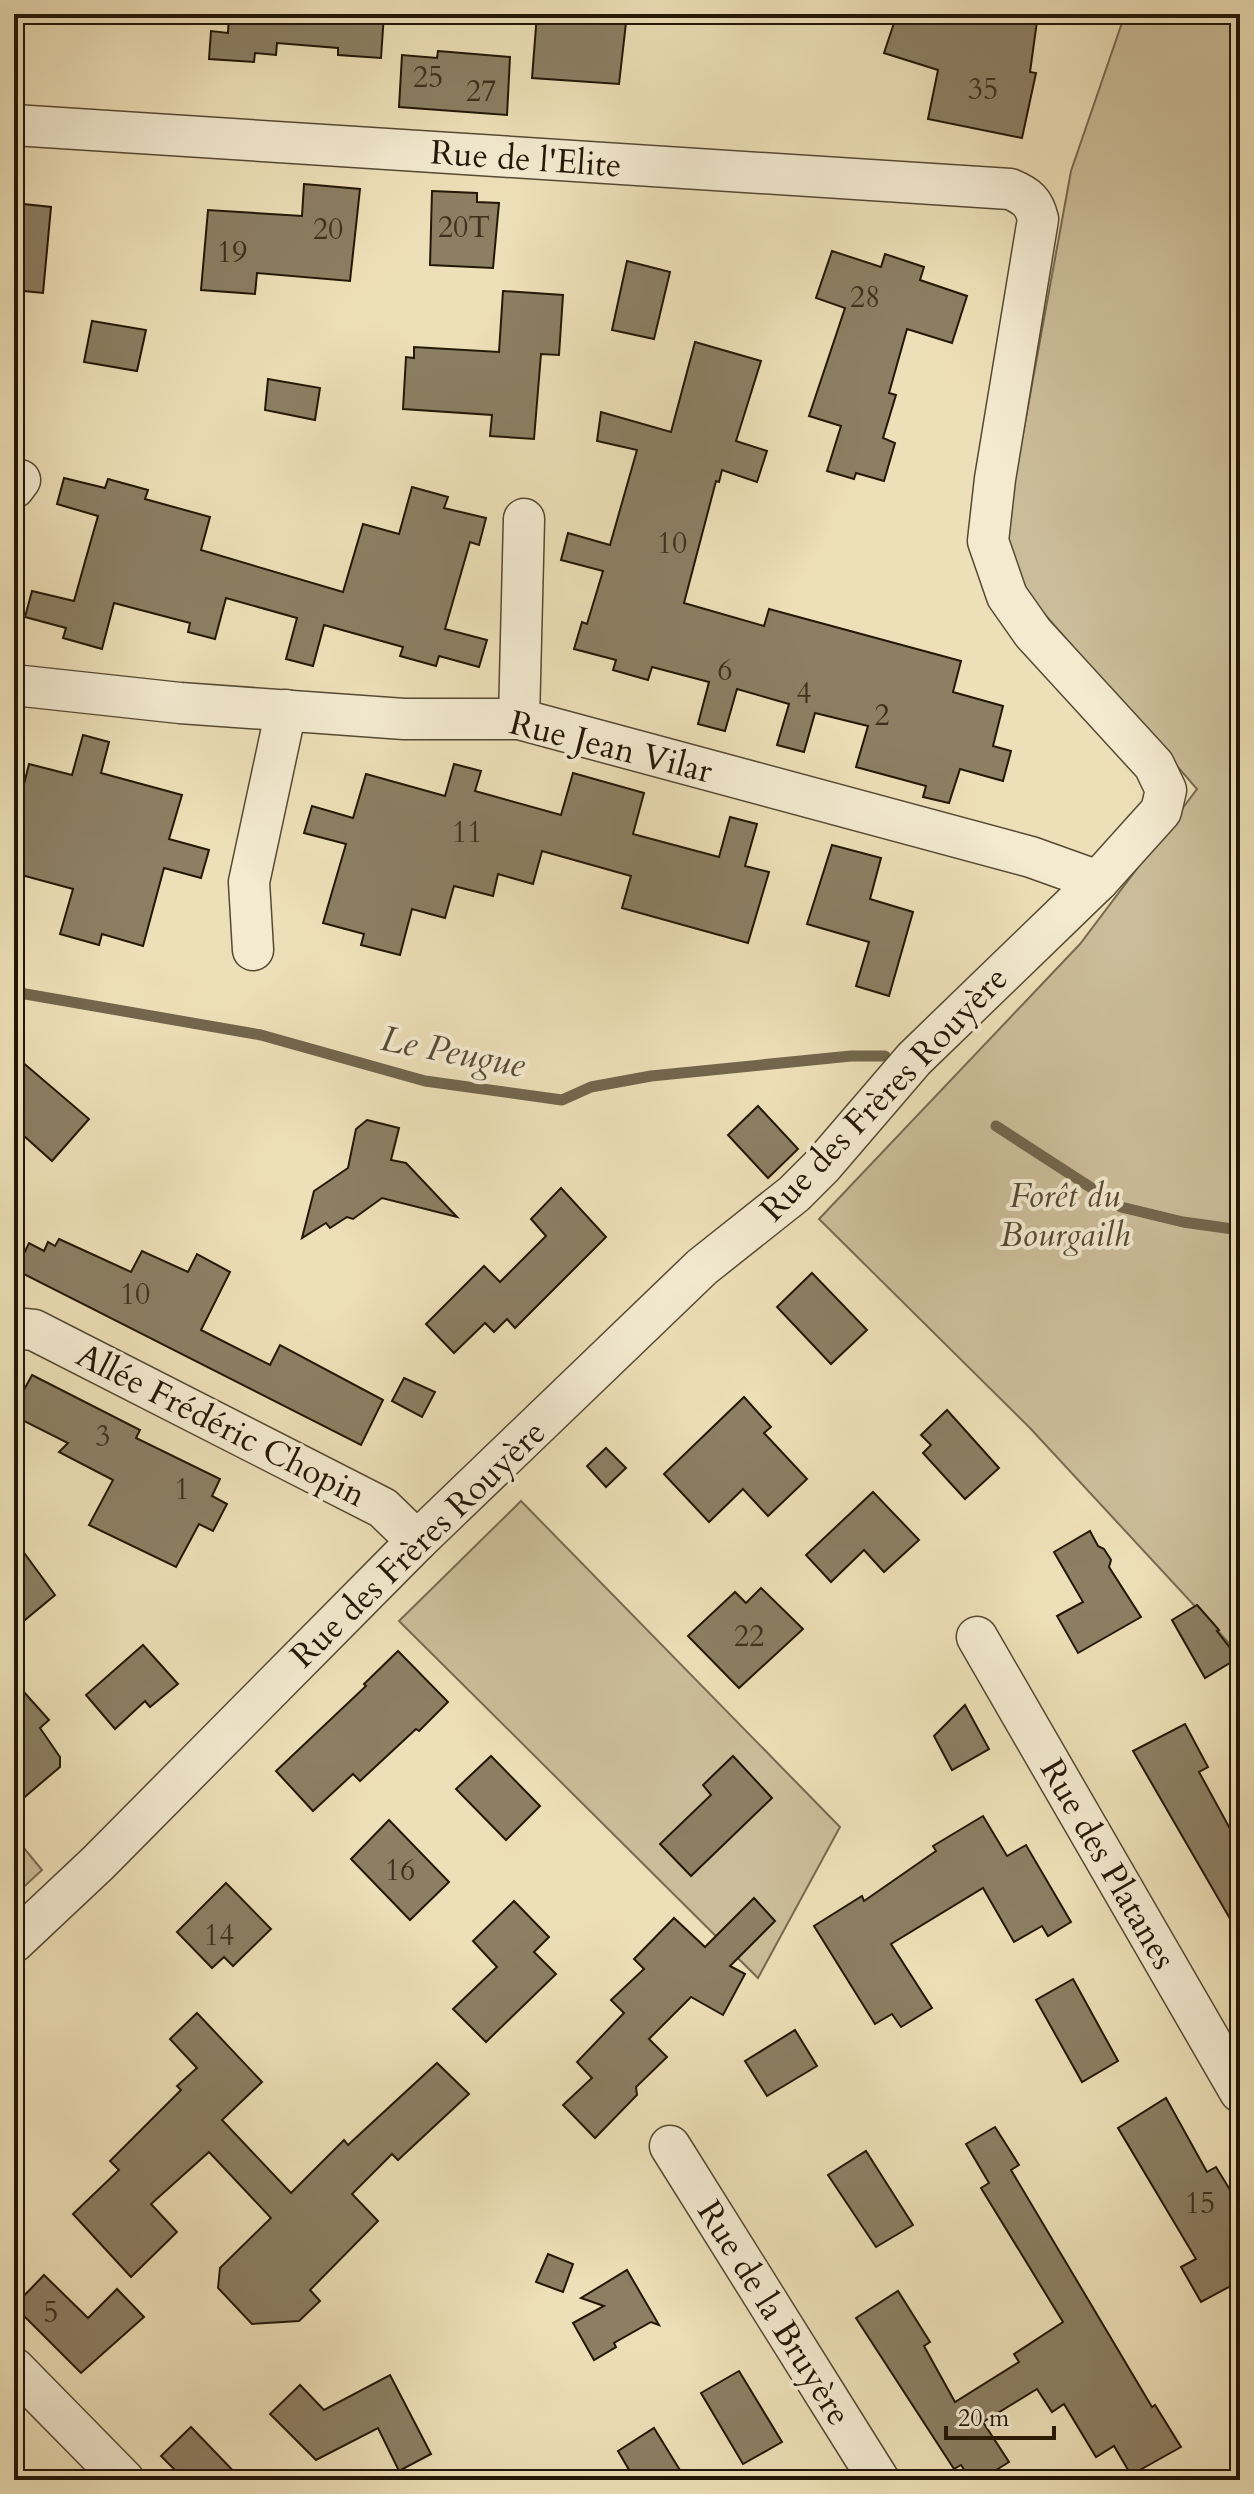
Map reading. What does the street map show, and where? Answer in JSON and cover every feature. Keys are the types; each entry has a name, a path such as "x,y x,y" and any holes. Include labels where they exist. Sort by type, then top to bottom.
{"street":[{"name":"Rue de l'Elite","path":"14,125 1010,189 1034,203"},
{"name":"Rue des Frères Rouyère","path":"14,1942 98,1863 417,1541 702,1267 794,1194 914,1059 1098,881 1161,811 1166,790 1154,765 1033,633 1007,596 988,541 995,479 1038,219 1034,203"},
{"path":"519,719 524,519"},
{"name":"Rue Jean Vilar","path":"14,685 180,703 404,719 519,719 1031,857 1098,881"},
{"path":"253,950 249,882 286,710"},
{"name":"Allée Frédéric Chopin","path":"14,1328 34,1330 383,1508 417,1541"},
{"name":"Rue des Platanes","path":"977,1637 1240,2092"},
{"name":"Rue de la Bruyère","path":"670,2146 879,2480"},
{"path":"14,2368 124,2480"}],"green space":[{"name":"Forêt du Bourgailh","path":"1125,14 1240,14 1240,1655 1030,1428 819,1219 1080,944 1197,789 1020,586 1005,532 1071,171"},
{"path":"521,1501 840,1827 758,1978 399,1621"},
{"path":"14,1836 42,1870 14,1896"}],"building":[{"path":"229,14 384,14 381,58 338,55 338,48 277,43 276,55 255,53 254,62 209,59 211,31 228,33"},
{"path":"537,14 627,14 619,84 532,78"},
{"path":"897,14 1038,14 1030,72 1036,73 1022,138 928,119 938,70 884,53"},
{"path":"438,51 510,57 507,115 399,107 402,55 437,58"},
{"path":"304,184 360,189 350,281 257,273 255,294 201,290 208,210 302,216"},
{"path":"432,191 477,193 477,202 499,203 493,268 430,265"},
{"path":"14,203 51,207 43,293 14,290"},
{"path":"832,251 881,267 885,254 924,267 920,280 967,296 952,343 907,329 889,393 896,395 883,438 895,443 884,481 856,473 854,479 827,471 841,426 809,416 845,308 816,298"},
{"path":"627,261 670,272 654,339 612,330"},
{"path":"503,291 563,295 559,355 541,354 534,439 490,436 492,415 403,409 406,357 414,358 414,347 499,352"},
{"path":"92,321 146,330 137,371 84,362"},
{"path":"695,342 761,361 736,441 767,451 757,482 722,470 719,482 716,481 684,603 764,626 769,609 961,661 953,692 1003,706 993,746 1011,751 1003,781 960,769 949,803 923,797 926,786 856,767 868,726 815,713 804,752 777,745 789,704 737,689 725,731 698,724 709,682 652,667 648,680 613,670 616,660 574,649 582,622 587,624 603,571 561,560 568,533 610,545 637,450 597,441 601,412 671,432"},
{"path":"268,379 320,388 315,420 265,410"},
{"path":"64,478 105,488 108,479 148,490 145,499 210,517 201,550 343,592 363,524 399,534 412,487 448,497 444,508 486,518 479,545 470,542 445,629 487,640 479,667 439,656 436,666 400,656 403,647 324,625 313,666 286,659 297,618 226,598 215,639 188,632 190,623 114,603 102,649 63,638 66,628 25,617 32,591 74,601 98,516 57,504"},
{"path":"83,735 109,742 101,773 182,795 169,839 209,850 201,878 164,868 143,946 102,934 99,945 60,934 73,889 14,873 14,782 24,784 29,764 72,775"},
{"path":"454,764 481,771 475,791 561,815 573,773 644,793 633,834 719,857 730,817 757,824 745,866 769,872 748,943 622,908 631,876 542,851 533,884 498,874 493,896 454,886 445,918 412,909 400,955 361,945 364,934 323,923 346,844 304,833 312,806 353,818 366,774 445,796"},
{"path":"832,845 881,858 870,899 913,912 889,996 856,986 869,942 807,924"},
{"path":"14,1055 89,1119 52,1161 14,1127"},
{"path":"758,1106 798,1149 768,1178 728,1135"},
{"path":"367,1120 399,1128 391,1160 406,1163 457,1217 382,1198 353,1219 347,1217 330,1228 326,1223 302,1238 314,1191 348,1168 356,1129"},
{"path":"561,1188 606,1237 515,1328 507,1319 494,1332 485,1323 454,1353 426,1324 484,1266 500,1282 546,1236 531,1219"},
{"path":"59,1239 131,1272 142,1251 188,1272 197,1254 230,1272 201,1330 270,1365 280,1345 383,1400 361,1445 16,1270 29,1243 44,1251 48,1242 55,1246"},
{"path":"812,1273 867,1330 831,1364 777,1307"},
{"path":"32,1375 140,1430 136,1438 220,1479 212,1496 227,1504 213,1531 199,1524 176,1567 89,1525 113,1480 59,1452 68,1443 14,1416 14,1408"},
{"path":"404,1378 435,1392 422,1417 392,1401"},
{"path":"744,1397 771,1427 764,1433 807,1479 768,1516 743,1489 709,1522 664,1474"},
{"path":"947,1410 999,1468 965,1499 923,1453 931,1445 921,1435"},
{"path":"606,1448 626,1468 606,1487 587,1466"},
{"path":"873,1492 919,1540 884,1572 864,1550 831,1582 806,1555"},
{"path":"1090,1531 1111,1560 1109,1567 1141,1617 1078,1653 1057,1616 1083,1602 1054,1552"},
{"path":"14,1539 55,1595 14,1629"},
{"path":"761,1588 803,1629 739,1688 688,1636 735,1592 746,1603"},
{"path":"1197,1605 1238,1658 1205,1678 1172,1620"},
{"path":"143,1645 178,1684 150,1707 145,1701 115,1729 86,1695"},
{"path":"398,1651 448,1702 360,1781 353,1774 313,1811 276,1771 366,1686 364,1684"},
{"path":"14,1681 49,1720 40,1728 60,1757 60,1767 14,1806"},
{"path":"965,1705 989,1749 952,1770 934,1736"},
{"path":"1185,1724 1208,1767 1199,1772 1240,1847 1240,1936 1133,1751"},
{"path":"491,1756 540,1806 506,1840 456,1789"},
{"path":"733,1756 772,1798 691,1876 660,1844 711,1795 703,1785"},
{"path":"983,1816 1007,1856 1026,1845 1071,1922 1048,1936 1042,1926 1014,1942 983,1888 891,1944 932,2008 901,2027 892,2014 875,2024 814,1926 862,1896 864,1901 936,1851 933,1846"},
{"path":"389,1820 449,1882 410,1920 351,1859"},
{"path":"226,1883 271,1929 233,1966 224,1957 212,1968 177,1932"},
{"path":"754,1898 775,1921 730,1966 745,1974 723,2015 691,1997 649,2039 667,2057 636,2087 637,2095 595,2138 563,2105 592,2078 577,2062 624,2013 611,2000 644,1969 634,1959 674,1918 705,1947"},
{"path":"514,1901 549,1937 534,1952 556,1974 486,2042 453,2009 497,1967 473,1941"},
{"path":"1073,1979 1118,2061 1082,2082 1036,2000"},
{"path":"197,2013 262,2082 222,2120 291,2193 344,2140 348,2145 437,2063 469,2094 398,2160 392,2154 352,2194 378,2221 310,2290 320,2301 299,2321 252,2324 218,2288 220,2268 271,2218 209,2152 151,2204 177,2232 131,2277 73,2214 119,2170 110,2161 181,2090 177,2086 197,2068 170,2039"},
{"path":"795,2030 817,2066 767,2096 745,2061"},
{"path":"1166,2098 1207,2172 1216,2167 1240,2206 1240,2281 1201,2302 1181,2267 1196,2259 1118,2128"},
{"path":"995,2127 1019,2165 1011,2170 1152,2407 1155,2405 1181,2447 1131,2475 1114,2446 1096,2457 1064,2404 1052,2412 1037,2389 983,2422 1009,2462 980,2480 971,2480 961,2465 954,2469 856,2318 898,2291 930,2342 924,2346 955,2402 1019,2362 1014,2354 1063,2322 981,2188 989,2183 966,2144"},
{"path":"866,2151 913,2225 876,2247 828,2175"},
{"path":"548,2254 573,2264 563,2292 536,2282"},
{"path":"627,2270 659,2325 651,2322 614,2343 616,2347 594,2360 573,2323 604,2306 581,2298"},
{"path":"44,2275 88,2318 117,2289 144,2317 81,2373 14,2306"},
{"path":"739,2371 782,2442 743,2464 701,2393"},
{"path":"390,2375 431,2454 399,2471 378,2428 316,2460 270,2414 300,2385 324,2410"},
{"path":"191,2427 242,2480 185,2480 161,2456"},
{"path":"654,2428 686,2480 635,2480 618,2451"}],"waterway":[{"name":"Le Peugue","path":"14,992 261,1035 425,1081 562,1100 591,1087 651,1076 851,1056 885,1056"},
{"name":"Le Peugue","path":"996,1126 1121,1207 1183,1222 1240,1230"}]}
